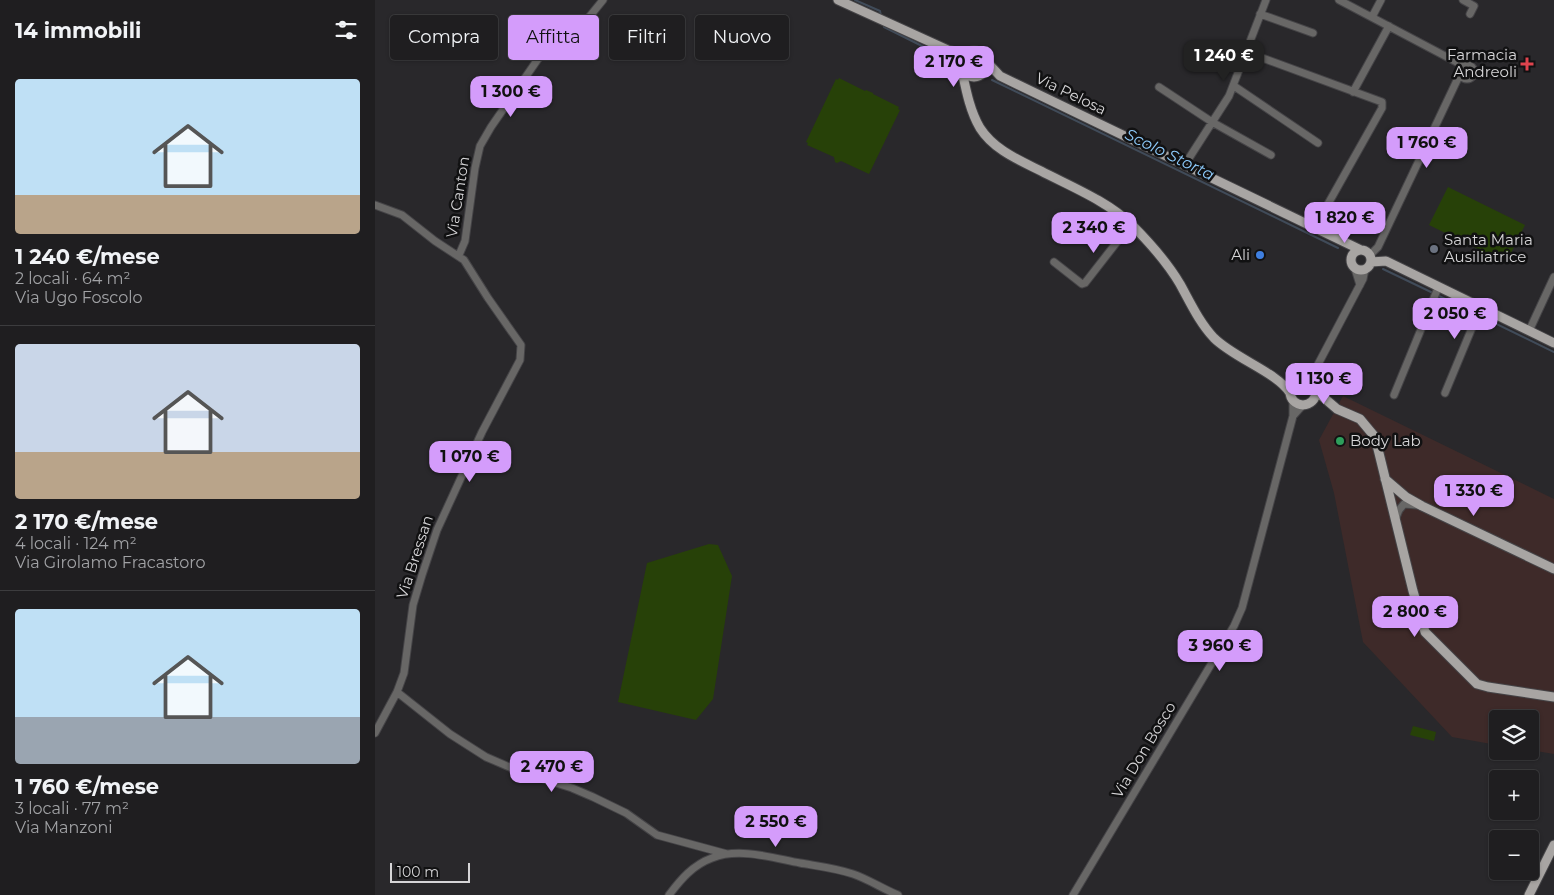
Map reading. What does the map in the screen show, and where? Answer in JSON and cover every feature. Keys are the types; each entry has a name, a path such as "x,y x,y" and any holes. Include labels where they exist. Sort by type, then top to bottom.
{"main road":[{"name":"Via Pelosa","path":"838,0 948,50 962,62 968,76 1000,76"},
{"name":"Via Pelosa","path":"962,62 972,50 980,52 1000,76 1361,250"},
{"path":"962,62 972,109 981,128 993,142 1013,157 1099,201 1131,224 1162,258 1179,282 1199,319 1214,338 1232,354 1280,381 1291,397 1308,403 1332,405"},
{"path":"969,98 972,84 985,71 987,62"},
{"path":"1346,242 1351,256 1351,264 1355,269 1369,262 1386,261 1435,294 1529,331 1554,343"},
{"path":"1351,256 1361,250 1369,262"},
{"path":"1280,381 1299,380 1315,387 1332,405 1359,419 1375,437 1425,632 1477,684 1554,697"},
{"name":"Via Don Bosco","path":"1291,397 1291,385 1299,380"},
{"name":"Via Don Bosco","path":"1308,403 1315,387"},
{"path":"1385,479 1407,497 1422,506 1554,569"},
{"path":"1529,895 1554,845"}],"street":[{"name":"Via Canton","path":"375,204 402,216 435,241 459,256 465,241 475,168 484,139 538,60 549,48 581,26 603,0"},
{"path":"1184,166 1234,86 1266,0"},
{"path":"1339,0 1464,66 1471,66 1475,72 1472,78 1456,82"},
{"path":"1372,17 1381,0"},
{"path":"1463,0 1474,6 1470,14"},
{"path":"1261,14 1313,33"},
{"path":"1353,92 1389,26"},
{"path":"1246,52 1382,102 1383,108 1315,227"},
{"path":"1369,262 1378,247 1464,66"},
{"path":"1460,74 1466,80"},
{"path":"1159,86 1212,122 1271,155"},
{"path":"1234,86 1318,143"},
{"path":"1054,262 1076,280 1082,284 1085,283 1131,224"},
{"path":"1378,247 1386,261"},
{"name":"Via Bressan","path":"375,733 397,692 404,673 412,612 417,590 437,530 482,432 521,355 521,345 468,266 459,256"},
{"name":"Via Don Bosco","path":"1315,387 1315,370 1360,285 1369,262"},
{"path":"1355,269 1360,285"},
{"path":"1529,331 1554,277"},
{"path":"1394,395 1435,294 1468,316 1474,323 1445,393"},
{"name":"Via Don Bosco","path":"1299,380 1315,370"},
{"name":"Via Don Bosco","path":"1073,895 1234,626 1242,608 1293,416 1291,397"},
{"name":"Via Don Bosco","path":"1293,416 1308,403"},
{"path":"1395,520 1404,504 1422,506"},
{"path":"397,692 450,734 485,757 521,772 593,796 626,813 657,835 727,854 763,856 836,869 853,874 898,895"},
{"path":"669,895 690,871 702,862 727,854"}],"shaded area":[{"path":"1343,396 1554,499 1554,754 1539,752 1539,710 1489,710 1489,744 1452,737 1363,642 1334,493 1319,440"}],"green space":[{"path":"974,54 980,57 983,63 980,69 974,72 968,69 965,63 968,57"},
{"path":"839,78 873,93 899,107 898,109 900,110 869,174 841,161 835,162 834,157 807,145 808,143 806,142 836,79 838,80"},
{"path":"1448,187 1525,225 1506,263 1429,225"},
{"path":"709,544 718,545 732,576 713,699 696,720 618,702 647,563"},
{"path":"1413,726 1436,732 1434,741 1410,735"}],"waterway":[{"name":"Scolo Storta","path":"855,0 880,11 881,16"},
{"name":"Scolo Storta","path":"884,25 884,27 954,62"},
{"name":"Scolo Storta","path":"992,80 1338,248"},
{"name":"Scolo Storta","path":"1383,269 1433,293"},
{"name":"Scolo Storta","path":"1437,295 1554,352"}],"place":[{"name":"Farmacia Andreoli","path":"1527,64"},
{"name":"Santa Maria Ausiliatrice","path":"1434,249"},
{"name":"Ali","path":"1260,255"},
{"name":"Body Lab","path":"1340,441"}]}
